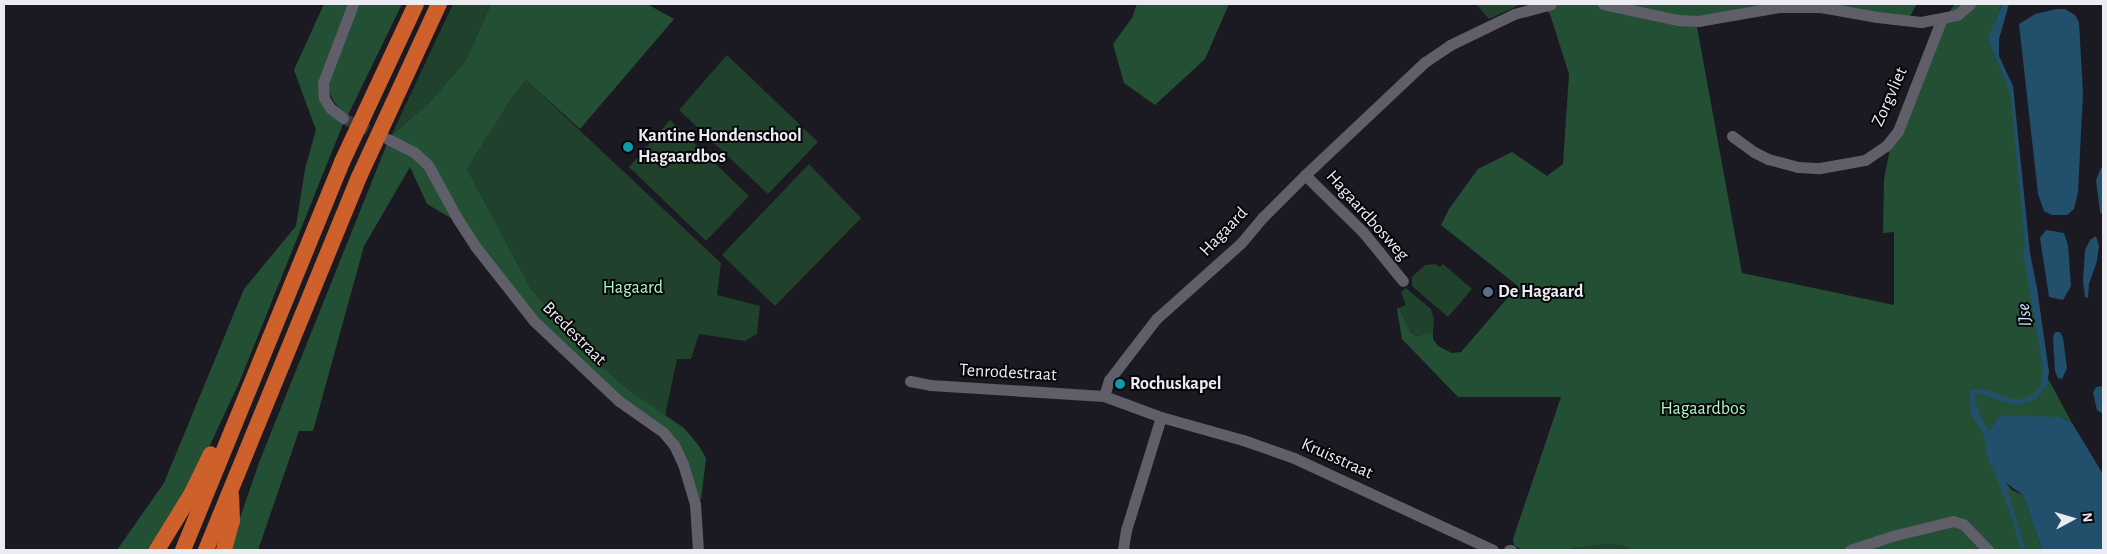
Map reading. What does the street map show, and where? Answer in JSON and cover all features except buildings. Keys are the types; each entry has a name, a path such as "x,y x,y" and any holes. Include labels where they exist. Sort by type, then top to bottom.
{"highway":[{"path":"183,550 342,162 416,4"},
{"path":"206,550 359,177 439,4"},
{"path":"157,550 192,494 220,437 238,415"},
{"path":"224,550 232,521 230,491"}],"street":[{"path":"344,118 330,108 324,98 323,83 353,4"},
{"name":"Hagaard","path":"1104,396 1109,380 1156,320 1241,243 1262,218 1305,175 1381,101 1425,62 1450,45 1514,14 1551,4"},
{"path":"1603,4 1678,20 1698,21 1779,7 1821,7 1904,21 1921,22 1958,15 1970,4"},
{"name":"Zorgvliet","path":"1732,136 1754,152 1768,159 1798,167 1820,168 1865,160 1886,146 1898,131 1942,18"},
{"name":"Bredestraat","path":"388,139 402,146 428,165 457,218 475,246 534,321 619,401 663,432 674,445 683,464 695,504 698,550"},
{"name":"Hagaardbosweg","path":"1305,175 1363,232 1403,282"},
{"name":"Tenrodestraat","path":"910,381 939,386 1104,396"},
{"path":"1104,396 1160,417 1126,530 1124,550"},
{"name":"Kruisstraat","path":"1160,417 1243,440 1294,458 1493,550"},
{"path":"1850,550 1892,536 1953,521 1963,524 1988,550"}],"green space":[{"path":"324,4 350,4 324,71 332,115 343,124 239,383 189,490 151,550 117,550 164,483 244,289 296,226 305,169 316,130 294,70"},
{"path":"357,4 402,4 347,117 334,102 326,85"},
{"path":"453,4 491,4 466,60 429,103 391,136"},
{"path":"491,4 647,4 674,19 580,129 526,80 513,96 467,169 531,289 576,344 630,391 684,428 699,446 706,458 701,500 696,497 676,443 621,400 536,318 477,244 440,178 391,136 429,103 466,60"},
{"path":"1137,4 1229,4 1205,59 1155,105 1124,83 1113,44 1132,18"},
{"path":"1476,4 1522,4 1489,19"},
{"name":"Hagaardbos","path":"1541,4 1917,4 1910,16 1780,12 1707,23 1697,27 1742,273 1894,305 1894,232 1883,233 1884,179 1891,144 1949,12 1955,4 2002,4 1994,24 1995,36 1998,59 2012,90 2032,281 2045,373 2072,423 2059,417 1996,420 1990,429 1989,438 2005,482 2012,490 2023,495 2042,550 1633,550 1621,545 1605,544 1563,550 1522,550 1514,545 1513,539 1561,397 1458,397 1402,339 1397,309 1399,308 1411,333 1417,336 1433,332 1433,339 1438,346 1452,353 1461,352 1518,286 1441,225 1449,209 1478,169 1512,152 1547,176 1563,164 1569,74 1550,14"},
{"path":"727,55 818,142 768,194 679,110"},
{"name":"Hagaard","path":"526,80 721,263 717,295 760,306 757,334 745,341 699,334 691,359 677,359 665,416 630,391 576,344 531,289 467,169 513,96"},
{"path":"670,120 749,196 706,241 629,167"},
{"path":"387,144 420,160 456,221 427,204 410,167 364,246 313,431 299,431 258,550 229,550 260,460"},
{"path":"809,164 861,218 775,306 722,255"},
{"path":"1435,264 1440,267 1443,264 1472,289 1448,317 1412,286 1412,277 1425,265"},
{"path":"1406,288 1431,309 1434,319 1433,332 1417,336 1411,333 1399,308 1406,305 1401,292"},
{"path":"1605,544 1621,545 1633,550 1563,550"}],"water":[{"path":"2002,4 2009,4 1999,39 1999,56 2013,86 2030,253 2049,372 2047,385 2036,399 2017,405 1975,393 1976,411 1989,431 1996,420 2002,415 2059,417 2072,423 2103,474 2103,550 2042,550 2023,495 2006,483 2025,550 2021,550 2010,512 1986,452 1984,435 1971,413 1970,390 1983,389 2016,400 2029,397 2040,388 2043,369 2023,253 2025,246 2011,99 1988,39"},
{"path":"2065,9 2075,15 2079,22 2083,94 2078,192 2074,209 2067,215 2052,215 2044,211 2038,194 2019,24 2035,14"},
{"path":"2103,167 2103,216 2100,212 2096,180"},
{"path":"2046,230 2064,233 2068,245 2071,286 2063,300 2049,297 2040,238"},
{"path":"2096,236 2099,246 2097,261 2089,284 2088,298 2085,297 2083,281 2085,250 2090,240"},
{"path":"2055,332 2060,332 2063,338 2067,368 2062,379 2058,378 2055,371 2053,337"},
{"path":"2102,386 2103,414 2097,410 2093,393 2096,387"}],"waterway":[{"name":"IJse","path":"1975,405 1979,416"}],"tunnel":[{"path":"343,118 385,137"}],"place":[{"name":"Kantine Hondenschool Hagaardbos","path":"628,147"},
{"name":"De Hagaard","path":"1488,292"},
{"name":"Rochuskapel","path":"1120,384"}]}
